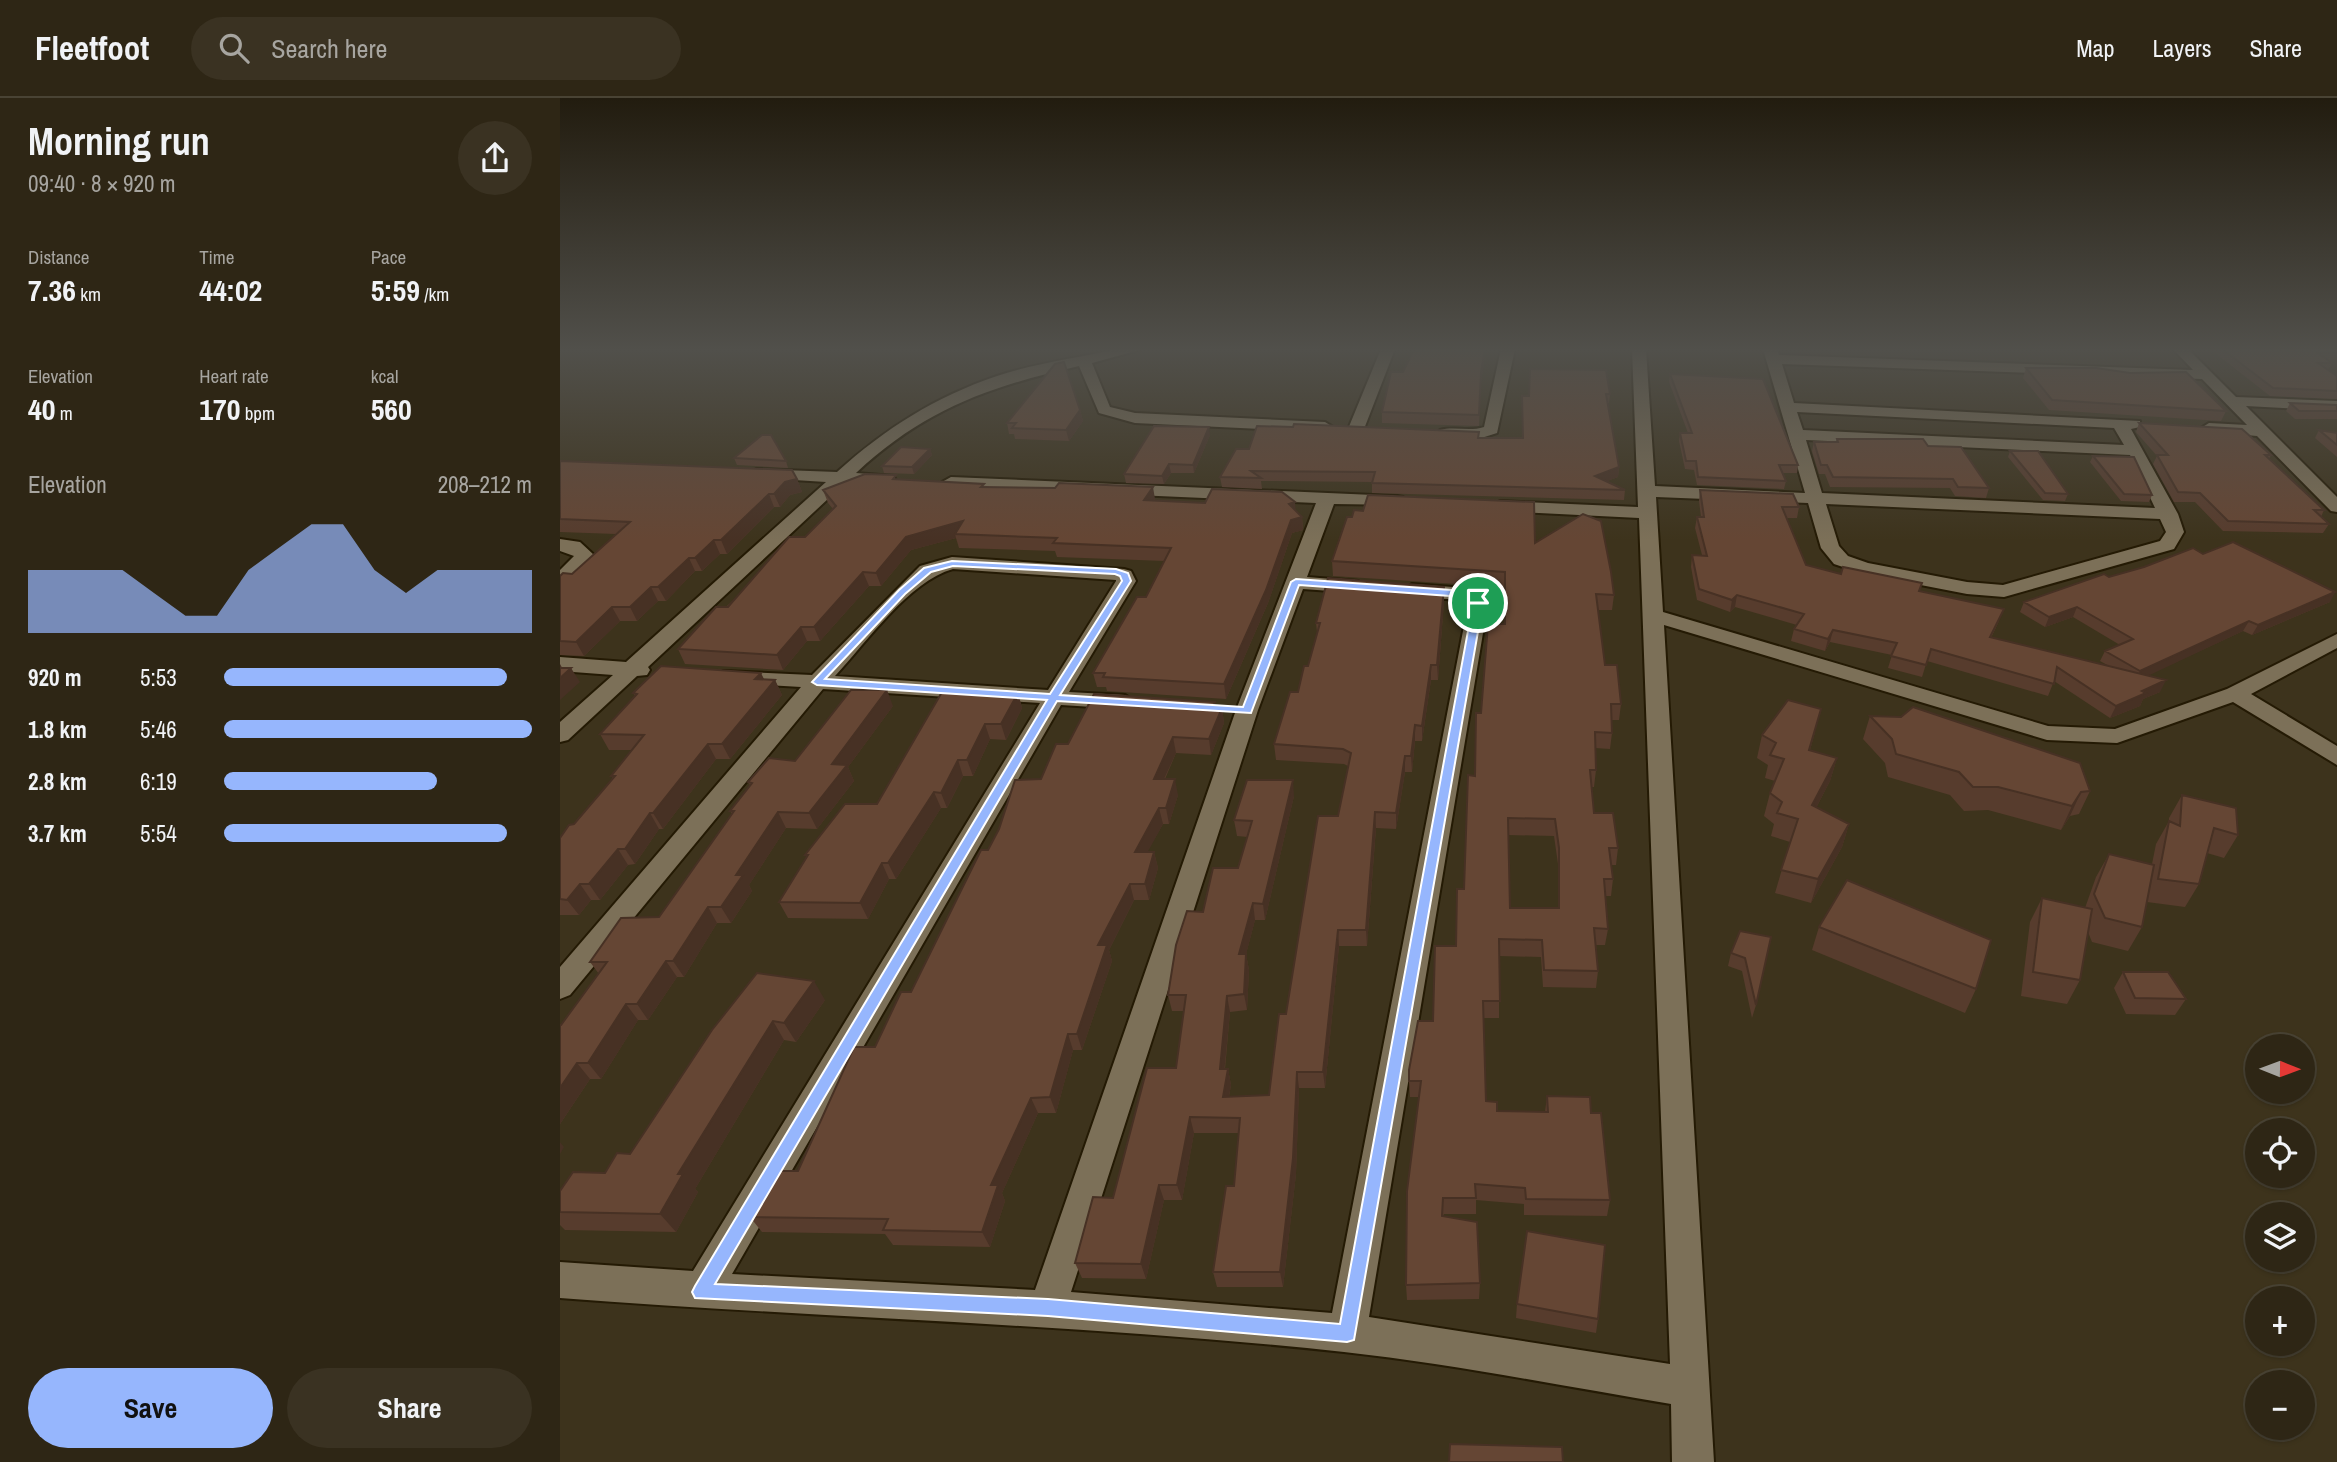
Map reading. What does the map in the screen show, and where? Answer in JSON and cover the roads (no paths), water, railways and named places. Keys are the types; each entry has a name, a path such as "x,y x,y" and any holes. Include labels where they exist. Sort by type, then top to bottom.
{"street":[{"path":"560,734 838,478 882,440 927,413"},
{"path":"1111,413 1135,418 1363,429 1368,413"},
{"path":"1435,433 1475,435 1491,430 1495,413"},
{"path":"1642,413 1654,616 1693,1462"},
{"path":"1791,413 1812,497 1830,548 1841,560 1878,571 1991,591 2014,590 2167,545 2175,532 2169,514 2136,450 2119,424"},
{"path":"1899,413 2145,425"},
{"path":"2243,413 2337,507"},
{"path":"2196,427 2261,431"},
{"path":"1797,435 2136,450"},
{"path":"741,472 908,481"},
{"path":"936,482 1410,502"},
{"path":"1480,505 1812,497 2169,514"},
{"path":"1048,1307 1247,710 1327,498"},
{"path":"560,545 573,545 584,555 575,568 560,579"},
{"path":"560,986 817,682 902,592 927,570 940,565 1125,575 1126,581 701,1292"},
{"path":"1296,582 1466,594 1478,603 1347,1333"},
{"path":"1654,616 2047,733 2117,736 2235,694 2337,640"},
{"path":"560,664 658,671"},
{"path":"711,675 1150,704"},
{"path":"2235,694 2337,757"},
{"path":"1220,709 1247,710"},
{"path":"560,1280 701,1292 1048,1307 1347,1333 1689,1387"}]}
